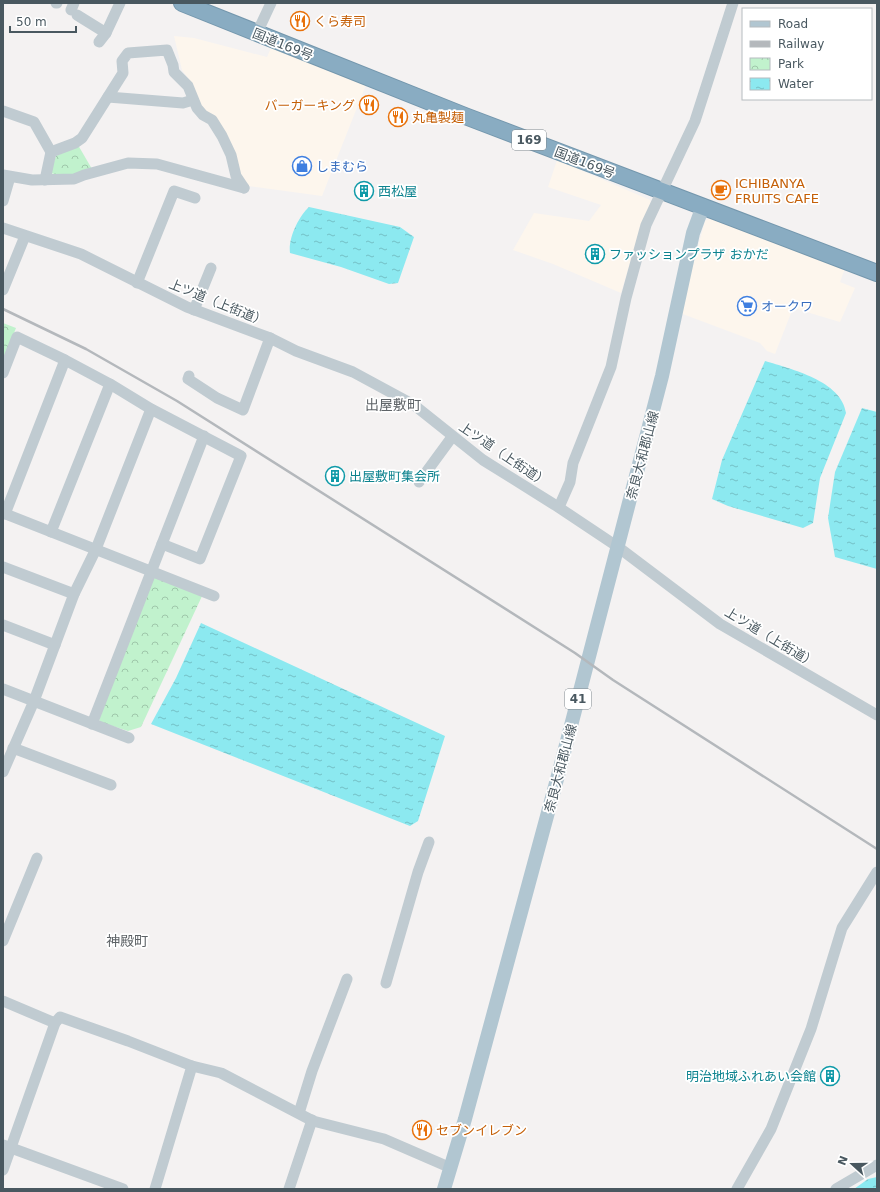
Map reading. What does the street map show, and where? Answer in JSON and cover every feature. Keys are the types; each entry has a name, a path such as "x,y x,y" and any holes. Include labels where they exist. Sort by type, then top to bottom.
{"highway":[{"name":"国道169号","path":"182,3 257,34 663,192 877,273"}],"main road":[{"name":"奈良大和郡山線","path":"444,1189 560,768 662,376 693,233 703,206"}],"street":[{"path":"99,42 106,33 120,3"},
{"path":"257,34 271,3"},
{"path":"559,507 570,482 573,463 611,367 626,298 646,225 663,192 695,121 733,3"},
{"path":"74,10 106,33"},
{"path":"3,201 7,176 45,180 74,179 128,163 158,164 244,188 236,176 231,155 222,136 212,120 203,115 197,108 188,86 174,72 167,50 128,53 122,61 123,73 82,138 75,143 51,152"},
{"path":"108,97 183,103 193,100"},
{"path":"3,111 34,122 51,152 45,180"},
{"path":"137,283 174,192 195,198"},
{"name":"上ツ道（上街道）","path":"3,228 81,254 194,310 270,338 296,351 354,372 382,387 414,405 452,437 483,460 559,507 618,547 720,624 877,715"},
{"path":"3,290 25,236"},
{"path":"194,310 211,268"},
{"path":"3,373 18,337 110,384 151,409 241,456 200,559 162,544"},
{"path":"189,376 188,379 217,398 243,410 270,338"},
{"path":"65,360 4,513 214,596"},
{"path":"51,532 110,384"},
{"path":"3,772 34,701 74,594 96,549 151,409"},
{"path":"92,724 150,571 204,436"},
{"path":"419,482 452,437"},
{"path":"3,566 74,594"},
{"path":"3,625 55,645"},
{"path":"3,689 130,738"},
{"path":"13,748 111,785"},
{"path":"386,983 418,872 429,842"},
{"path":"3,941 37,858"},
{"path":"737,1189 774,1122 811,1029 842,928 874,886 877,872"},
{"path":"299,1113 315,1064 347,979"},
{"path":"3,1001 55,1022"},
{"path":"3,1170 7,1146 55,1022 60,1018 70,1020 192,1066 221,1073 312,1120 384,1139 451,1168"},
{"path":"154,1189 192,1066"},
{"path":"289,1189 312,1120"},
{"path":"7,1146 123,1189"},
{"path":"836,1189 877,1165"}],"shaded area":[{"path":"174,36 194,38 267,57 271,48 366,85 322,196 248,186 244,183 203,111 192,83 182,70"},
{"path":"557,160 650,200 651,206 636,243 621,293 553,264 513,250 534,213 589,221 601,205 548,187"},
{"path":"712,217 845,268 840,282 855,288 840,322 793,308 775,354 767,351 760,343 680,313 705,221"}],"green space":[{"path":"78,145 92,169 68,177 50,173 56,156"},
{"path":"3,323 16,328 3,361"},
{"path":"154,574 203,594 141,727 128,731 100,722 99,718"}],"water":[{"path":"309,207 400,227 414,237 398,283 389,284 341,267 290,253 292,234 305,211"},
{"path":"765,361 814,378 825,385 835,392 842,402 846,413 820,478 813,523 803,528 728,506 712,499 722,460"},
{"path":"862,408 877,412 877,569 835,557 828,518 835,472"},
{"path":"201,623 445,736 418,821 410,826 151,724 176,678"},
{"path":"877,1177 877,1189 854,1189 868,1179"}],"railway":[{"path":"3,309 86,349 177,401 575,653 613,680 877,849"}],"place":[{"name":"くら寿司","path":"300,21"},
{"name":"バーガーキング","path":"369,105"},
{"name":"丸亀製麺","path":"398,117"},
{"name":"しまむら","path":"302,166"},
{"name":"ICHIBANYA FRUITS CAFE","path":"721,190"},
{"name":"西松屋","path":"364,191"},
{"name":"ファッションプラザ おかだ","path":"595,254"},
{"name":"オークワ","path":"747,306"},
{"name":"出屋敷町集会所","path":"335,476"},
{"name":"明治地域ふれあい会館","path":"830,1076"},
{"name":"セブンイレブン","path":"422,1130"}],"district":[{"name":"出屋敷町","path":"393,405"},
{"name":"神殿町","path":"127,941"}]}
